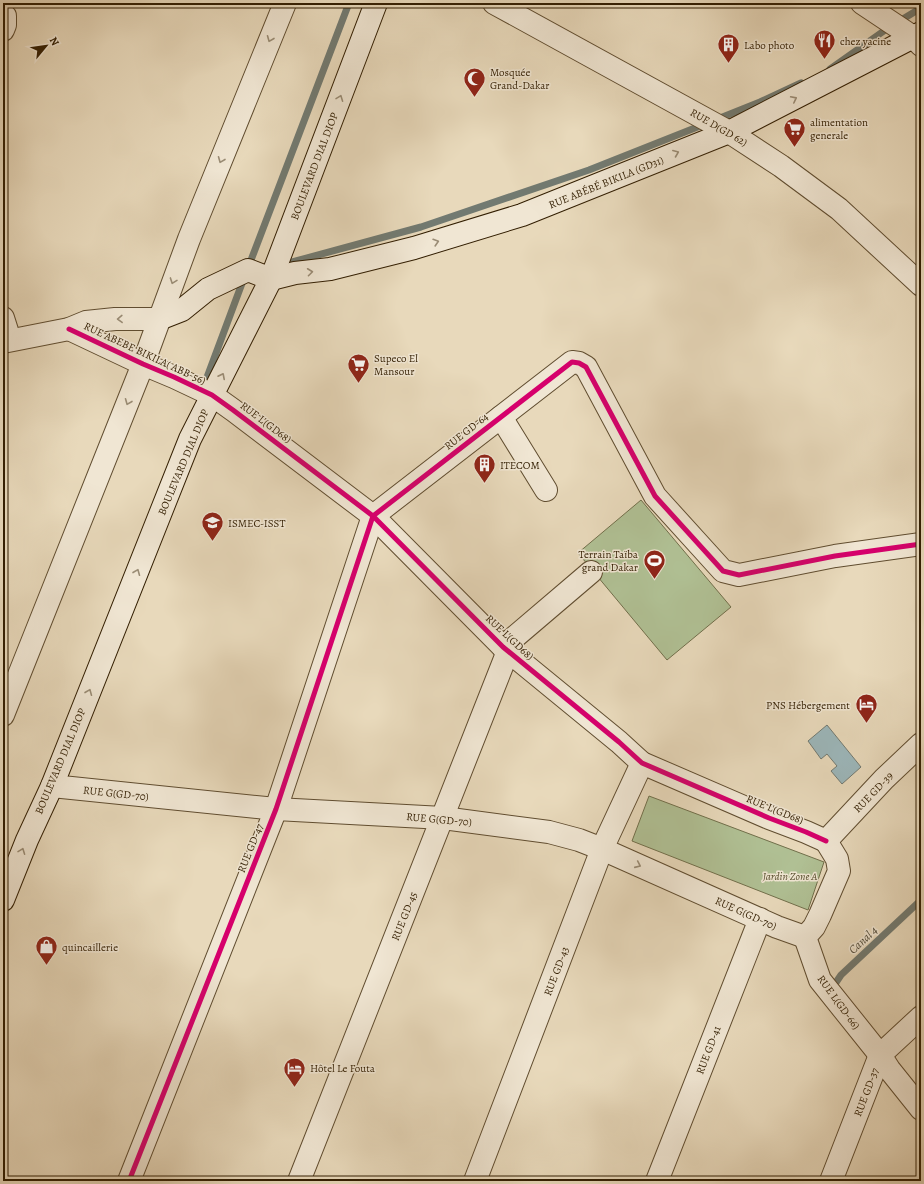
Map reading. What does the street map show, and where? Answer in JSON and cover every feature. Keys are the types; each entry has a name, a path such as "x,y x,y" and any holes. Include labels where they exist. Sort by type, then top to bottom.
{"street":[{"path":"3,715 143,364 189,239 285,3"},
{"name":"BOULEVARD DIAL DIOP","path":"3,900 27,840 52,786 190,439 271,279 376,3"},
{"name":"RUE D(GD 62)","path":"494,3 730,132 781,166 839,209 921,285"},
{"path":"862,3 918,38"},
{"path":"3,14 5,16 5,25 3,30"},
{"name":"RUE ABÉBÉ BIKILA (GD31)","path":"271,279 330,269 414,248 522,215 730,132 918,38"},
{"path":"159,319 182,310 208,289 248,270 271,279"},
{"path":"3,318 6,341"},
{"name":"RUE ABEBE BIKILA( ABB-56)","path":"6,341 69,329 86,322 115,319 159,319"},
{"name":"RUE ABEBE BIKILA( ABB-56)","path":"69,329 212,396"},
{"name":"RUE GD-64","path":"373,516 572,362 579,363 586,367 655,496 723,571 739,575 835,556 921,544"},
{"name":"RUE L'(GD68)","path":"212,396 233,410 373,516 506,649 619,742 642,764 826,841"},
{"path":"501,416 546,490"},
{"name":"RUE GD-47","path":"129,1181 276,809 373,516"},
{"path":"506,649 591,572"},
{"name":"RUE GD-45","path":"299,1181 443,818 506,649"},
{"name":"RUE GD-39","path":"826,841 884,779 921,744"},
{"name":"RUE GD-43","path":"475,1181 602,849 642,764"},
{"name":"RUE G(GD-70)","path":"52,786 276,809 443,818 549,832 579,840 602,849 777,927 806,937"},
{"path":"806,937 814,927 820,915 839,871 838,859 826,841"},
{"name":"RUE GD-41","path":"657,1181 760,919"},
{"name":"RUE L(GD-66)","path":"806,937 820,980 921,1109"},
{"name":"RUE GD-37","path":"831,1181 880,1055 921,1017"}],"green space":[{"name":"Terrain Taïba grand Dakar","path":"641,500 731,607 667,660 578,553"},
{"name":"Jardin Zone A","path":"649,796 824,862 808,910 632,841"}],"water":[{"path":"827,725 861,767 842,784 831,771 837,766 827,754 821,759 808,741"}],"waterway":[{"path":"248,268 349,3"},
{"path":"830,69 888,28 921,8"},
{"path":"715,120 760,102 801,83"},
{"path":"281,265 421,227 589,170 705,124"},
{"path":"203,388 244,278"},
{"name":"Canal 4","path":"831,990 841,975 921,900"}],"cycle path":[{"path":"69,329 212,395 373,516 503,647 619,742 642,763 826,841"},
{"path":"129,1181 276,809 373,516 572,362 579,363 586,367 655,496 723,571 739,575 835,556 921,544"}],"place":[{"name":"chez yacine","path":"825,60"},
{"name":"Labo photo","path":"729,64"},
{"name":"Mosquée Grand-Dakar","path":"474,98"},
{"name":"alimentation generale","path":"794,148"},
{"name":"Supeco El Mansour","path":"359,384"},
{"name":"ITECOM","path":"485,484"},
{"name":"ISMEC-ISST","path":"212,542"},
{"name":"Terrain Taïba grand Dakar","path":"654,580"},
{"name":"PNS Hébergement","path":"866,724"},
{"name":"quincaillerie","path":"47,966"},
{"name":"Hôtel Le Fouta","path":"294,1088"}]}
